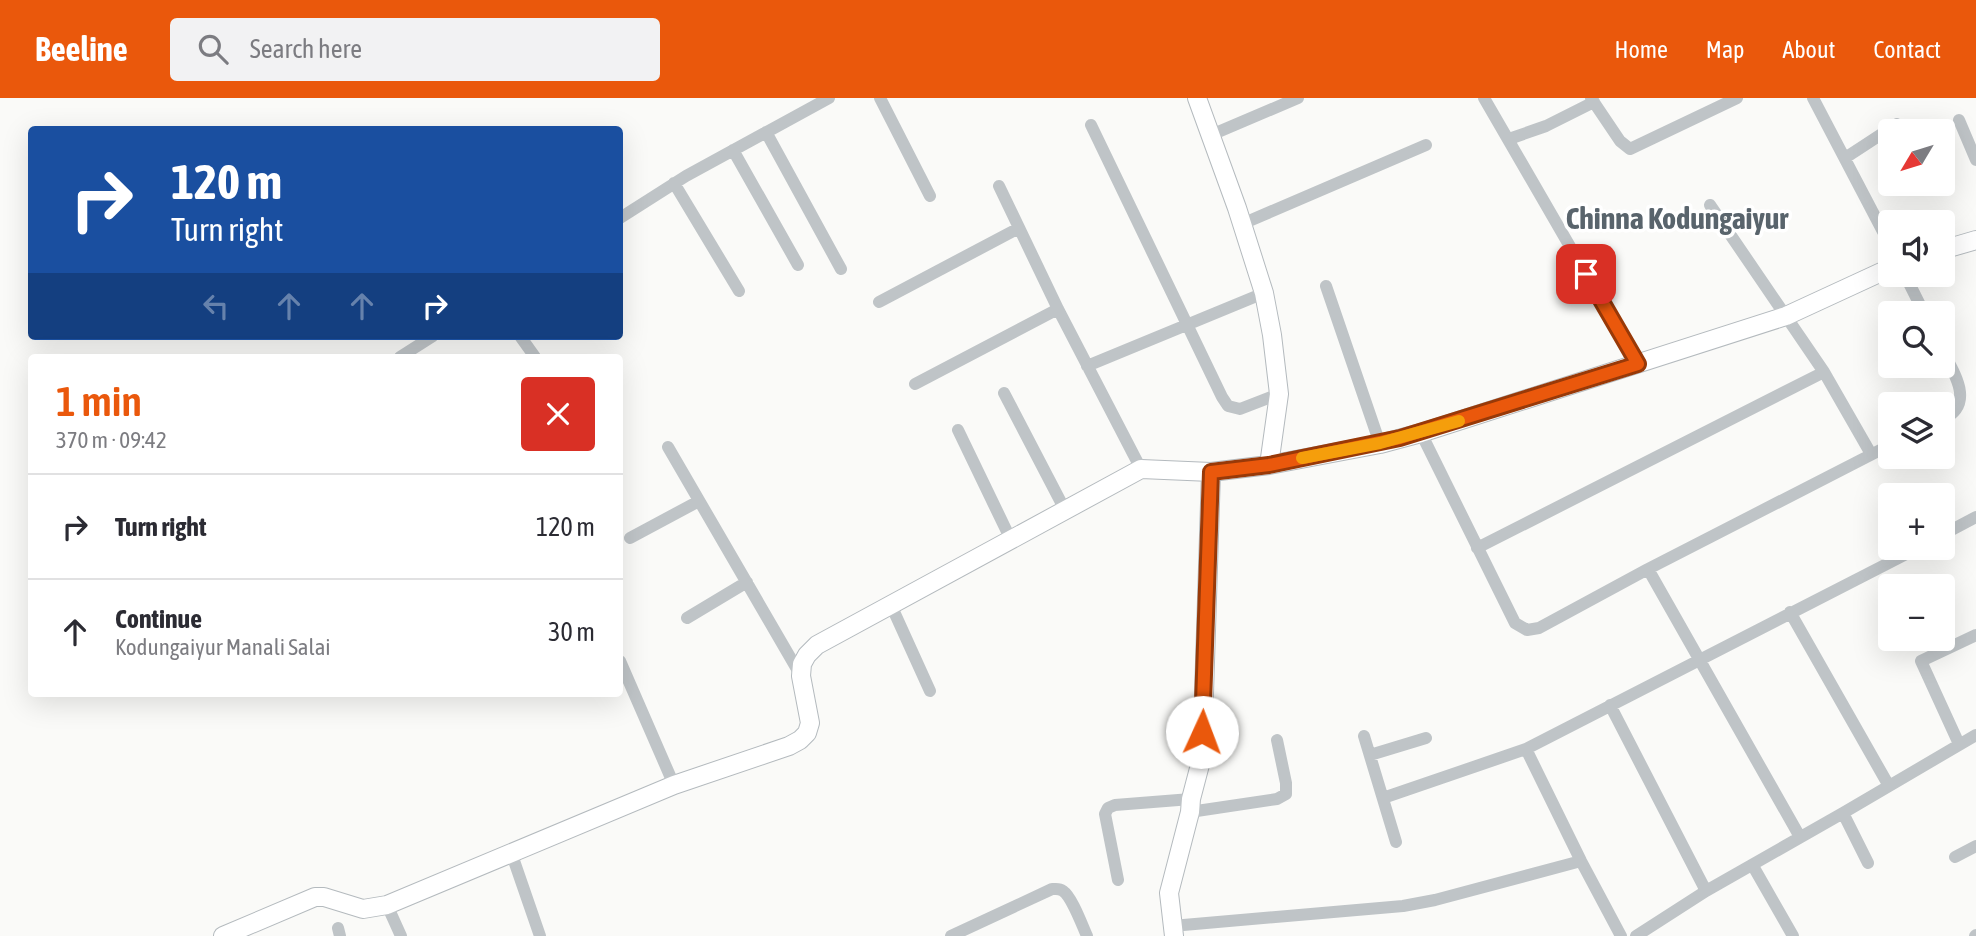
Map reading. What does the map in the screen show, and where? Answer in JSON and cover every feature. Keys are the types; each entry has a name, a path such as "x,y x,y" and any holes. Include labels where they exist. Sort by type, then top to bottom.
{"street":[{"path":"623,216 674,183 829,98"},
{"path":"880,98 930,196"},
{"path":"1198,98 1264,293 1279,394 1269,465"},
{"path":"1211,135 1298,98"},
{"path":"1484,98 1638,364"},
{"path":"1509,139 1546,126 1593,100 1620,141 1630,149 1737,98"},
{"path":"1813,98 1878,222"},
{"path":"1959,120 1976,160"},
{"path":"1091,125 1222,397 1228,405 1240,409 1279,394"},
{"path":"766,132 841,270"},
{"path":"1845,158 1878,136"},
{"path":"1242,224 1426,145"},
{"path":"733,150 798,265"},
{"path":"674,183 739,291"},
{"path":"999,186 1058,309 1141,469"},
{"path":"1710,205 1824,372 1871,454"},
{"path":"879,302 1019,228"},
{"path":"1955,246 1976,240"},
{"path":"223,936 315,897 324,897 363,909 387,905 674,785 789,746 807,733 810,723 802,664 817,645 1141,469 1211,472 1269,465 1421,433 1786,316 1878,274"},
{"path":"1326,286 1380,443"},
{"path":"1087,366 1264,293"},
{"path":"915,384 1058,309"},
{"path":"416,353 429,340"},
{"path":"1478,548 1824,372"},
{"path":"1955,375 1960,385 1961,402 1955,411"},
{"path":"1004,393 1065,510"},
{"path":"958,430 1011,540"},
{"path":"1421,433 1515,622 1527,630 1539,628 1878,451"},
{"path":"668,447 802,676"},
{"path":"1211,472 1202,757 1169,893 1173,931 1402,906 1435,900 1581,861"},
{"path":"630,538 699,501"},
{"path":"1955,528 1976,517"},
{"path":"1383,798 1526,749 1894,560"},
{"path":"1648,569 1800,837"},
{"path":"687,618 747,583"},
{"path":"891,605 930,691"},
{"path":"1790,612 1889,786"},
{"path":"1959,744 1921,662 1976,635"},
{"path":"623,668 674,785"},
{"path":"1610,705 1706,891"},
{"path":"1636,936 1706,891 1976,735"},
{"path":"1364,736 1396,842"},
{"path":"1370,755 1426,738"},
{"path":"1118,880 1104,814 1108,808 1115,804 1191,805 1277,799 1286,794 1286,783 1277,740"},
{"path":"1526,749 1621,936"},
{"path":"1843,813 1868,863"},
{"path":"1955,858 1976,846"},
{"path":"511,852 540,936"},
{"path":"1752,866 1793,936"},
{"path":"951,936 1052,889 1058,889 1064,891 1069,898 1087,936"},
{"path":"387,905 401,936"}],"slow traffic":[{"path":"1302,458 1380,443 1459,421"}],"district":[{"name":"Chinna Kodungaiyur","path":"1677,219"}],"route":[{"path":"1202,732 1211,472 1269,465 1421,433 1638,364 1586,274"}]}
